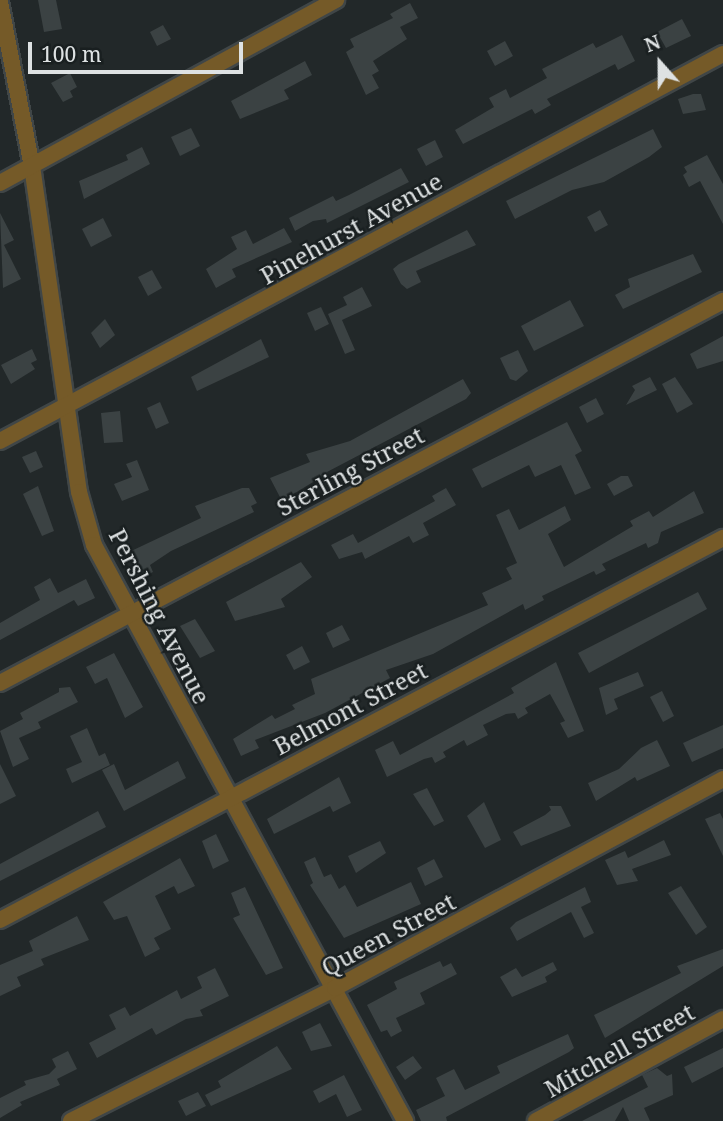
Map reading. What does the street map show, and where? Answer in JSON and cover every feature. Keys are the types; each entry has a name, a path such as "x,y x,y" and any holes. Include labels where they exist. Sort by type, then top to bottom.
{"street":[{"path":"0,183 336,0"},
{"name":"Pershing Avenue","path":"0,2 32,166 70,407 79,492 90,532 129,612 405,1121"},
{"name":"Pinehurst Avenue","path":"0,442 70,407 723,54"},
{"name":"Sterling Street","path":"0,683 129,612 723,301"},
{"name":"Belmont Street","path":"0,920 723,538"},
{"name":"Queen Street","path":"71,1121 335,988 723,779"},
{"name":"Mitchell Street","path":"536,1121 723,1019"}],"building":[{"path":"38,0 56,0 62,29 44,32"},
{"path":"410,3 418,18 400,27 407,39 373,61 379,71 372,75 379,88 366,95 346,52 354,47 350,39 393,18 390,14"},
{"path":"682,19 691,36 666,48 657,32"},
{"path":"163,25 171,39 157,46 150,32"},
{"path":"622,35 635,61 618,70 615,64 547,99 551,105 535,114 532,109 463,144 455,130 494,107 489,98 506,89 510,98 547,78 542,69 593,43 596,48"},
{"path":"505,41 513,56 495,66 487,51"},
{"path":"305,61 312,75 284,90 289,99 240,119 231,101"},
{"path":"70,73 77,87 70,91 73,97 63,102 51,83"},
{"path":"701,94 706,110 683,114 678,99"},
{"path":"191,128 200,146 180,156 171,137"},
{"path":"653,129 662,147 649,157 604,182 572,190 515,219 506,201"},
{"path":"435,140 443,157 426,166 417,149"},
{"path":"142,147 150,164 84,199 79,181 128,160 126,155"},
{"path":"707,155 723,184 723,224 700,181 689,187 683,175 687,172 684,167"},
{"path":"401,168 409,182 327,223 326,219 313,221 295,231 289,218 333,196 336,201"},
{"path":"600,210 608,225 595,232 587,217"},
{"path":"0,213 14,240 4,245 21,279 3,288"},
{"path":"103,218 112,236 91,247 82,229"},
{"path":"284,228 292,242 232,269 236,277 216,288 206,269 237,249 231,237 246,230 253,244"},
{"path":"467,230 476,245 416,271 421,282 407,289 401,284 393,269 399,264"},
{"path":"693,254 702,272 623,309 615,295 630,287 628,279"},
{"path":"152,270 162,288 148,296 138,277"},
{"path":"362,287 372,306 342,320 355,350 345,354 328,314 347,305 343,297"},
{"path":"570,300 584,326 534,351 521,326"},
{"path":"321,307 329,324 315,331 307,313"},
{"path":"105,319 115,335 100,348 91,333"},
{"path":"723,336 723,361 697,369 690,354"},
{"path":"261,339 269,357 197,391 191,377"},
{"path":"32,349 37,360 31,363 35,369 11,384 1,365"},
{"path":"518,350 528,371 516,381 510,379 500,358"},
{"path":"650,377 657,390 626,405 635,390 632,386"},
{"path":"675,377 693,404 677,413 662,384"},
{"path":"463,379 471,393 466,399 327,472 331,482 322,486 318,479 282,501 270,478 310,462 306,454 350,441"},
{"path":"596,398 604,414 587,423 579,407"},
{"path":"160,402 169,423 156,429 147,408"},
{"path":"120,411 123,442 104,443 101,413"},
{"path":"567,422 582,451 575,455 591,488 575,495 561,465 535,477 529,465 482,488 472,469"},
{"path":"36,451 43,467 30,473 22,457"},
{"path":"137,460 149,490 122,501 114,484 132,477 126,464"},
{"path":"621,476 628,476 633,486 614,496 607,484"},
{"path":"38,486 54,531 42,536 23,494"},
{"path":"242,488 249,488 257,503 251,506 254,512 171,551 150,565 153,572 138,579 127,553 201,518 195,506"},
{"path":"446,488 456,505 423,523 429,535 413,543 409,536 365,559 362,552 339,559 331,545 353,534 358,543 435,501 432,496"},
{"path":"694,491 704,513 661,532 658,543 648,548 646,543 602,564 606,570 596,575 594,571 542,596 544,600 525,610 523,604 433,654 386,670 390,678 325,713 255,740 259,748 241,756 233,739 272,715 275,719 295,709 292,705 315,694 311,679 488,605 482,593 512,579 506,568 517,563 496,515 509,509 519,530 565,506 571,520 548,534 564,567 633,526 630,521 649,511 653,517"},
{"path":"301,562 312,577 281,599 285,607 235,621 226,602"},
{"path":"50,578 58,593 86,579 95,598 78,606 74,600 0,640 0,623 40,600 34,587"},
{"path":"698,592 707,609 589,673 578,653"},
{"path":"195,619 215,651 200,658 180,626"},
{"path":"342,625 350,640 333,648 326,633"},
{"path":"302,646 310,662 294,670 286,655"},
{"path":"114,653 143,707 125,718 107,678 95,684 86,667"},
{"path":"556,662 584,731 568,738 560,723 565,721 550,694 525,708 528,713 518,719 515,713 506,714 483,725 488,735 467,746 464,740 443,752 446,757 435,763 432,757 424,759 387,777 375,750 393,741 400,755 514,693 511,688"},
{"path":"638,672 644,686 614,699 618,709 606,715 599,688"},
{"path":"70,687 78,702 38,722 41,728 19,738 29,759 13,767 0,731 23,719 20,713 59,692 59,688"},
{"path":"662,691 674,716 663,722 650,697"},
{"path":"723,725 723,748 692,762 683,743"},
{"path":"87,728 99,756 105,753 110,765 72,783 66,769 82,762 70,736"},
{"path":"657,740 670,766 637,781 635,777 596,801 588,783 619,769 641,748"},
{"path":"178,761 186,778 124,811 102,770 114,764 125,790"},
{"path":"0,764 16,796 0,804"},
{"path":"339,777 351,803 333,812 330,806 274,834 267,819"},
{"path":"427,788 444,821 434,826 413,794"},
{"path":"484,802 501,840 485,848 467,816"},
{"path":"549,806 561,806 571,826 521,846 513,832 545,815 551,810"},
{"path":"98,811 106,827 0,881 0,864"},
{"path":"720,813 723,819 723,856 705,819"},
{"path":"216,834 229,861 213,869 202,841"},
{"path":"664,840 671,855 632,869 638,881 617,885 605,860 625,851 628,858"},
{"path":"380,841 386,853 356,873 348,856"},
{"path":"315,857 324,877 331,874 339,889 345,885 357,907 411,882 421,904 344,938 310,885 313,883 304,862"},
{"path":"180,858 195,886 178,894 174,886 155,896 171,929 154,938 160,949 145,957 127,916 114,920 103,902"},
{"path":"434,859 443,877 425,886 417,868"},
{"path":"681,886 707,927 696,935 668,893"},
{"path":"245,887 283,968 266,975 233,918 240,915 231,893"},
{"path":"585,887 591,902 581,907 594,933 584,938 571,912 517,941 510,928 516,922"},
{"path":"77,916 89,940 41,959 44,965 17,977 21,986 0,996 0,965 33,951 29,941"},
{"path":"723,949 723,966 605,1038 594,1015 681,973 677,966"},
{"path":"440,961 443,967 451,963 457,974 420,993 425,1004 396,1018 402,1031 391,1037 387,1030 381,1032 367,1005 397,989 394,982"},
{"path":"553,962 557,970 545,977 547,982 512,997 500,977 516,968 522,977"},
{"path":"215,968 229,996 200,1010 203,1016 186,1019 156,1035 152,1028 97,1058 89,1043 116,1029 109,1015 125,1007 130,1016 177,990 181,999 202,988 197,977"},
{"path":"320,1023 332,1046 311,1051 302,1032"},
{"path":"568,1034 574,1048 569,1052 446,1117 447,1121 421,1121 416,1110 445,1096 436,1078 454,1069 465,1090 500,1073 497,1066"},
{"path":"277,1046 292,1069 211,1106 205,1095 221,1087 218,1081"},
{"path":"723,1048 723,1067 692,1083 684,1067"},
{"path":"68,1051 77,1069 57,1079 60,1085 20,1102 22,1105 0,1118 0,1098 26,1085 24,1081 49,1074 56,1067 52,1059"},
{"path":"413,1056 422,1068 405,1080 396,1067"},
{"path":"657,1068 667,1076 672,1074 673,1095 644,1108 650,1121 629,1121 623,1107 615,1121 582,1121 648,1087 642,1075"},
{"path":"344,1075 362,1110 347,1117 336,1094 319,1103 313,1091"},
{"path":"198,1092 206,1106 186,1116 178,1101"}]}
